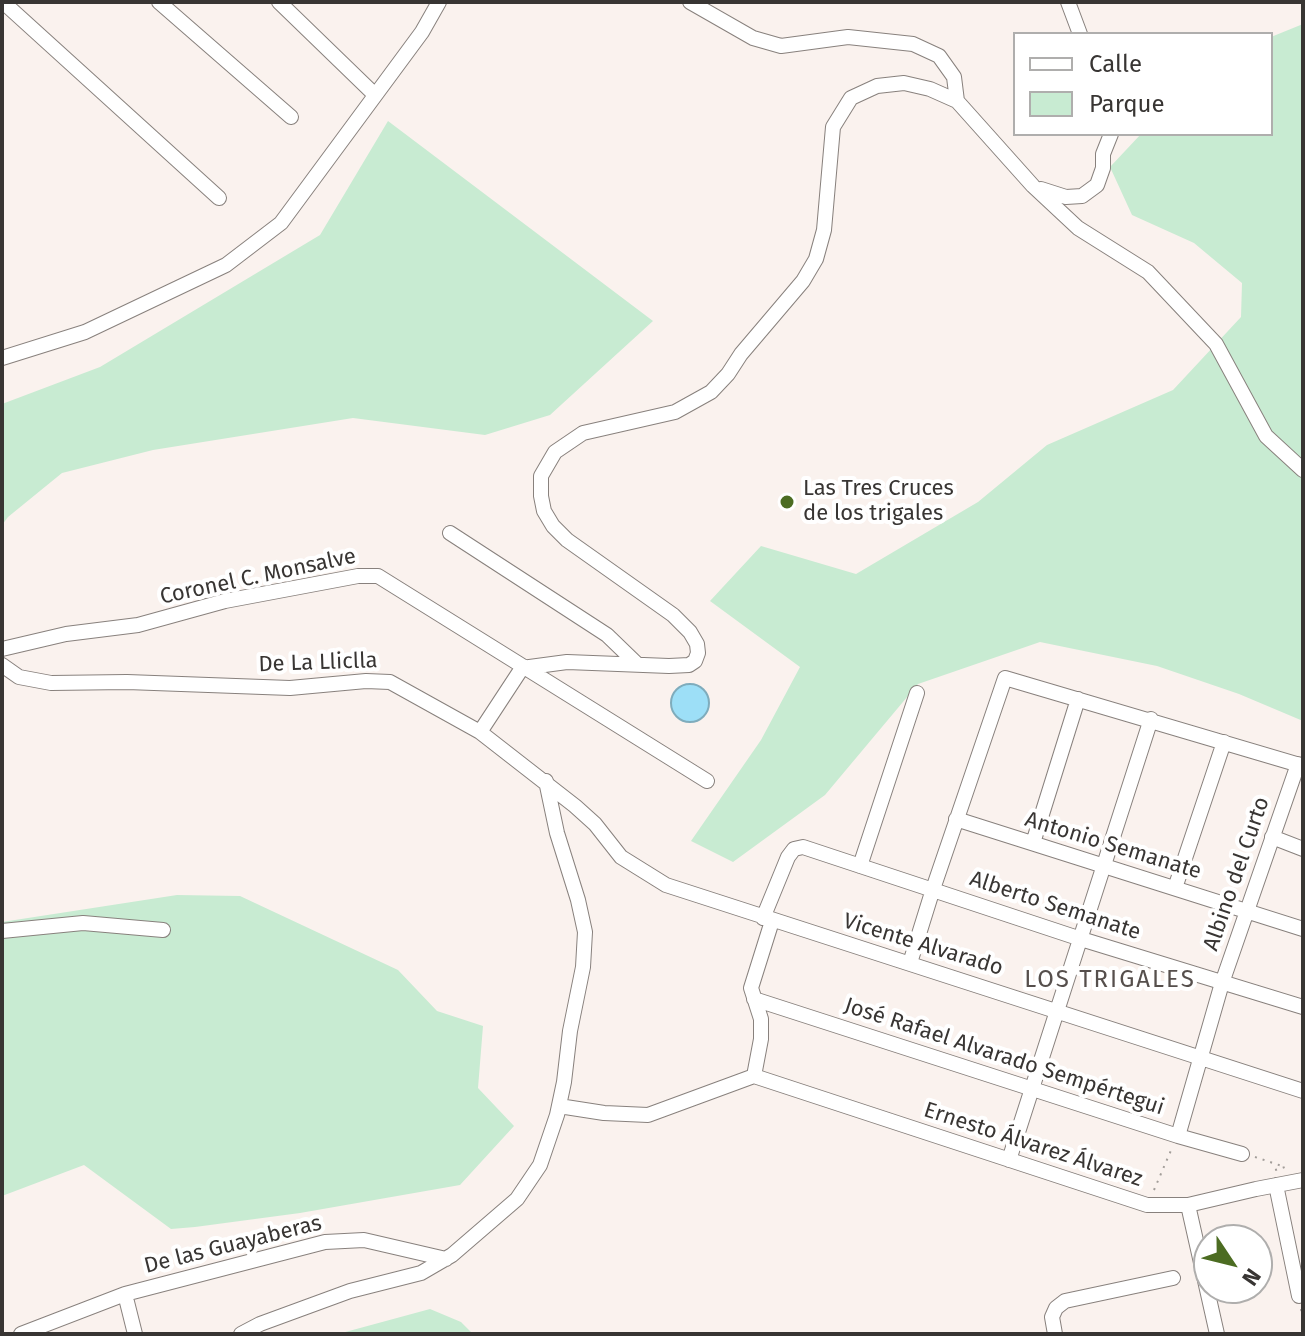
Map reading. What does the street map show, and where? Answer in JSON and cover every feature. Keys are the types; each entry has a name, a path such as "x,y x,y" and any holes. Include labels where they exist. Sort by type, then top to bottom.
{"street":[{"path":"3,2 219,198"},
{"path":"159,2 291,117"},
{"path":"279,2 375,95"},
{"path":"2,358 85,332 226,265 281,223 422,32 439,2"},
{"path":"690,2 753,38 781,46 848,37 913,44 939,56 954,77 957,101"},
{"path":"1068,2 1079,32"},
{"path":"480,732 522,668 567,662 689,665 695,661 697,644 673,615 567,540 553,526 544,511 541,476 555,452 583,433 675,412 711,392 728,374 741,354 803,281 816,259 824,230 833,127 851,98 877,86 904,83 930,89 957,101 1033,186 1078,228 1148,272 1216,344 1266,436 1303,470"},
{"path":"1033,186 1066,197 1082,196 1097,185 1110,136"},
{"path":"450,533 607,635 637,664"},
{"name":"Coronel C. Monsalve","path":"2,649 66,634 138,625 225,601 358,576 378,576 707,781"},
{"path":"596,661 608,649 607,635"},
{"name":"De La Lliclla","path":"2,665 19,677 51,683 127,682 290,688 366,681 390,682 480,732 546,781 595,824 621,857 666,885"},
{"path":"910,963 1005,678 1300,765"},
{"path":"860,866 917,693"},
{"path":"1033,843 1078,699"},
{"path":"1009,1160 1151,719"},
{"path":"1175,888 1224,742"},
{"name":"Albino del Curto","path":"1178,1136 1222,983 1300,765"},
{"path":"241,1334 350,1291 421,1273 446,1259 517,1199 540,1165 559,1106 583,967 585,932 546,781"},
{"name":"Antonio Semanate","path":"956,819 1303,929"},
{"path":"1272,837 1303,849"},
{"name":"Alberto Semanate","path":"768,920 794,849 803,847 1081,939 1303,1007"},
{"name":"Vicente Alvarado","path":"666,885 1303,1091"},
{"path":"559,1106 604,1113 648,1115 754,1076 761,1039 761,1019 751,988 768,920"},
{"path":"2,931 83,923 163,930"},
{"name":"José Rafael Alvarado Sempértegui","path":"754,999 1242,1154"},
{"name":"Ernesto Álvarez Álvarez","path":"754,1076 1147,1205 1188,1205 1274,1178 1303,1180"},
{"path":"1274,1178 1299,1296"},
{"path":"1188,1205 1217,1334"},
{"name":"De las Guayaberas","path":"21,1334 125,1294 325,1242 364,1240 446,1259"},
{"path":"1055,1334 1052,1317 1056,1308 1065,1301 1173,1278"},
{"name":"De las Guayaberas","path":"125,1294 135,1334"}],"path":[{"path":"1147,1205 1178,1136"},
{"path":"1242,1154 1285,1167 1274,1178"}],"green space":[{"path":"1303,24 1303,721 1239,694 1157,666 1040,642 918,684 825,795 733,862 691,841 761,740 800,667 710,601 761,546 856,574 978,502 1047,445 1173,390 1241,317 1242,283 1194,243 1132,215 1110,167 1139,136 1273,136 1273,36"},
{"path":"388,121 653,321 550,415 485,435 353,418 153,450 62,473 2,525 2,404 100,367 320,235"},
{"path":"177,895 240,896 398,970 437,1011 483,1026 478,1088 514,1126 460,1185 300,1213 171,1229 84,1165 2,1196 2,922"},
{"path":"430,1309 461,1322 473,1334 338,1334"}],"water":[{"path":"690,684 703,690 709,703 703,716 690,722 677,716 671,703 677,690"}],"place":[{"name":"Las Tres Cruces de los trigales","path":"787,502"}],"district":[{"name":"LOS TRIGALES","path":"1110,980"}]}
